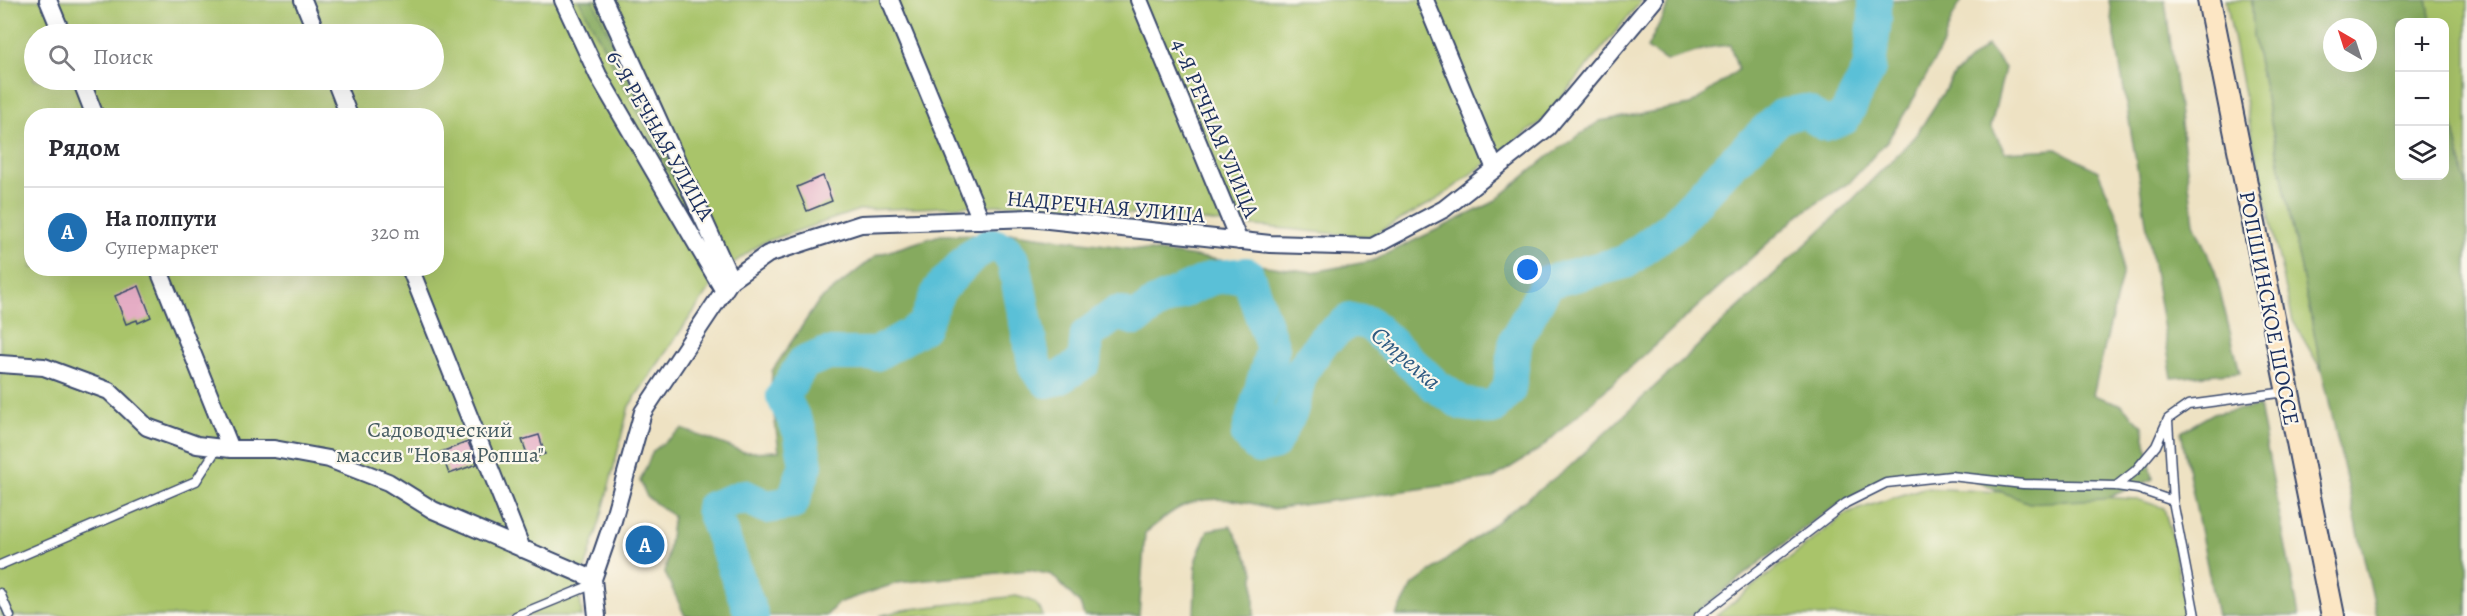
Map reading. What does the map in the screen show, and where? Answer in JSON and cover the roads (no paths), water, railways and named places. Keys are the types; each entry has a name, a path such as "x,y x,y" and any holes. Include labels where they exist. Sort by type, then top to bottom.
{"main road":[{"name":"РОПШИНСКОЕ ШОССЕ","path":"2209,0 2286,392 2333,616"}],"street":[{"path":"48,0 58,24"},
{"path":"303,0 313,24"},
{"name":"6-Я РЕЧНАЯ УЛИЦА","path":"563,0 598,75 727,286"},
{"name":"6-Я РЕЧНАЯ УЛИЦА","path":"603,0 727,286"},
{"path":"890,0 981,220"},
{"name":"4-Я РЕЧНАЯ УЛИЦА","path":"1139,0 1239,241"},
{"path":"1425,0 1495,169"},
{"name":"НАДРЕЧНАЯ УЛИЦА","path":"597,616 593,582 612,524 643,412 727,286 768,254 861,224 1030,218 1270,244 1372,247 1444,209 1547,128 1654,0"},
{"path":"85,90 92,108"},
{"path":"339,90 347,108"},
{"path":"161,276 225,448"},
{"path":"413,276 522,549"},
{"path":"0,364 45,367 109,391 147,427 197,445 274,449 329,459 388,482 433,510 593,582"}],"lane":[{"path":"2116,486 2135,471 2156,446 2168,419 2188,405 2286,392"},
{"path":"2168,419 2174,501 2195,616"},
{"path":"0,565 196,481 225,448"},
{"path":"1699,616 1846,503 1886,483 1951,476 2023,484 2116,486 2138,489 2174,501"},
{"path":"516,616 593,582"},
{"path":"0,593 9,616"}],"waterway":[{"name":"Стрелка","path":"752,616 712,508 744,496 767,507 792,503 806,465 800,432 783,396 803,363 826,354 876,354 923,327 939,290 972,255 991,244 1006,250 1014,263 1035,367 1047,381 1059,378 1084,362 1087,335 1117,313 1136,319 1155,304 1212,278 1247,274 1273,348 1248,435 1259,447 1273,444 1291,411 1301,372 1323,341 1350,320 1369,323 1436,386 1463,404 1492,408 1509,390 1516,339 1548,282 1625,262 1672,227 1724,171 1781,116 1805,111 1825,124 1844,118 1869,69 1875,0"}],"place":[{"name":"На полпути","path":"645,545"}],"park label":[{"name":"Садоводческий массив \"Новая Ропша\"","path":"440,442"}]}
